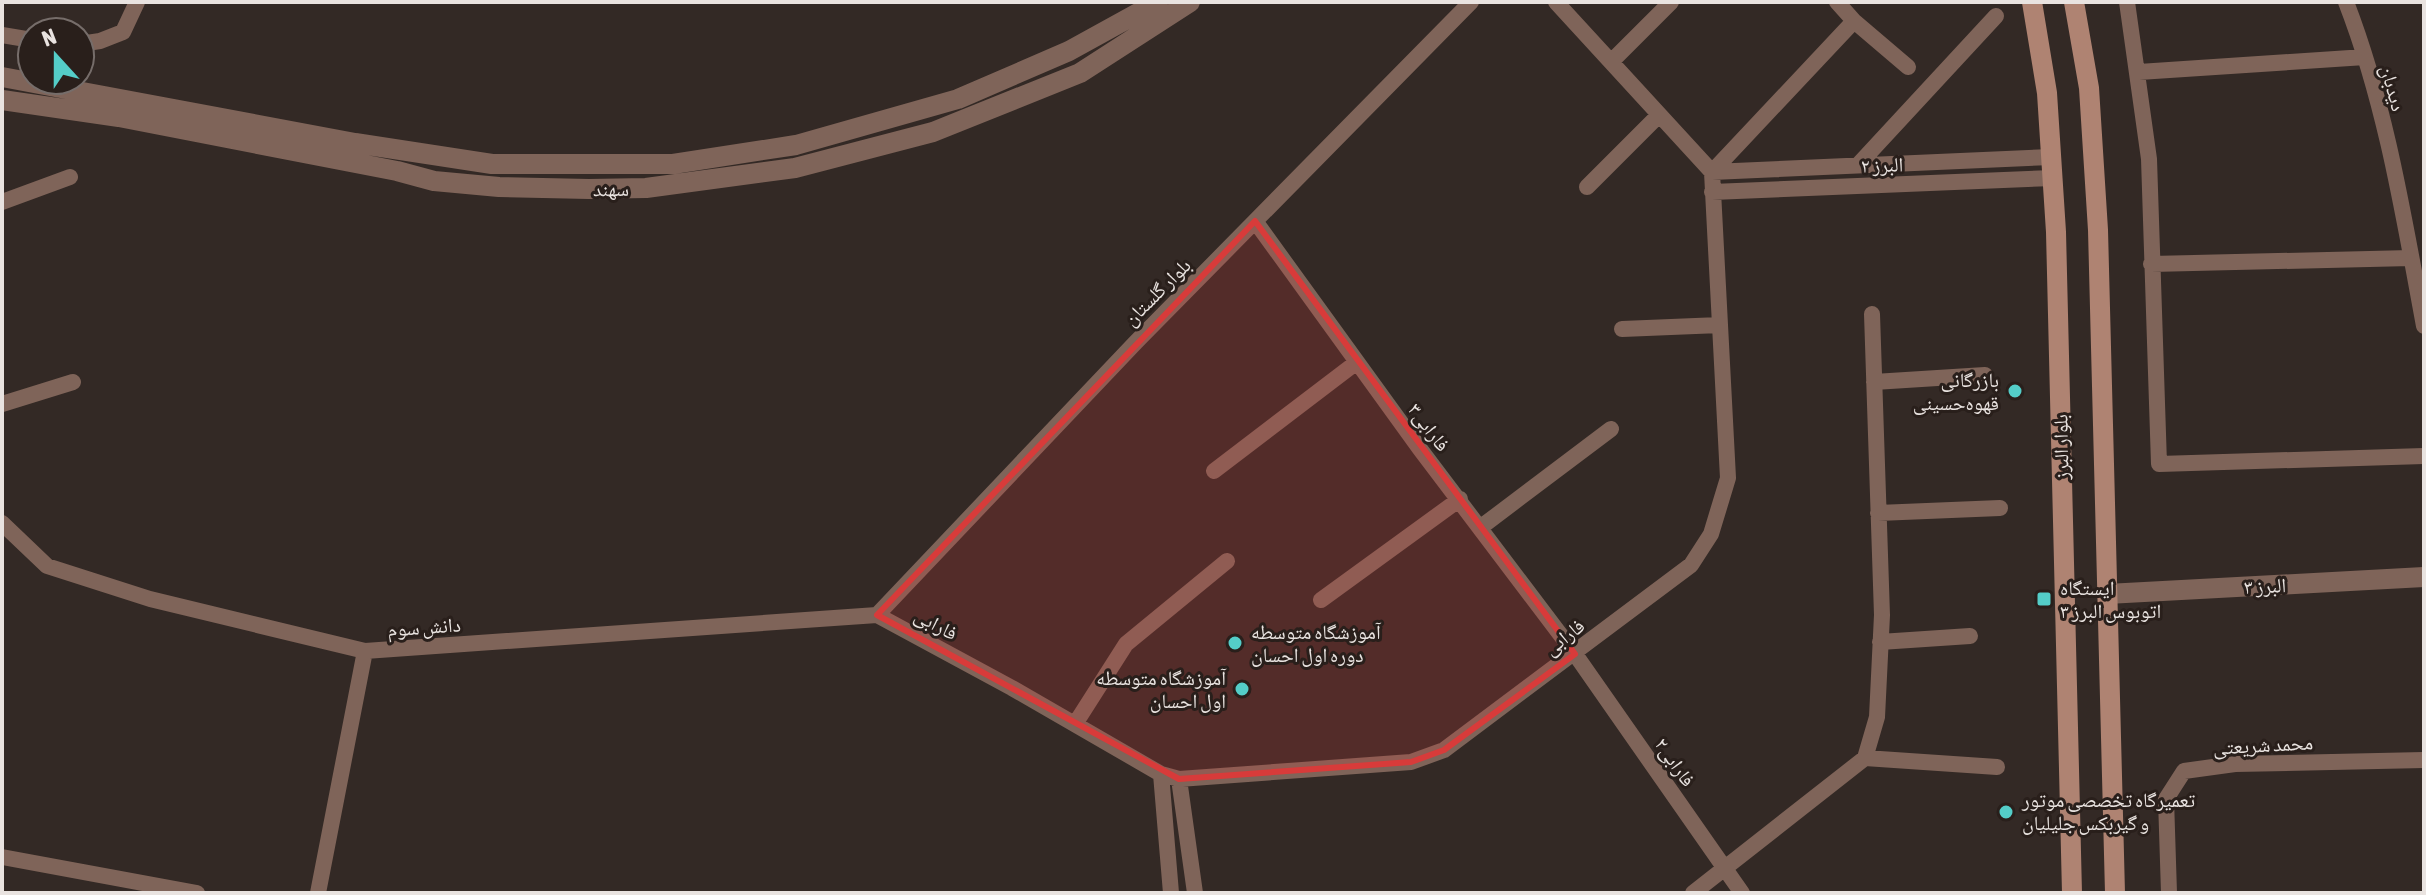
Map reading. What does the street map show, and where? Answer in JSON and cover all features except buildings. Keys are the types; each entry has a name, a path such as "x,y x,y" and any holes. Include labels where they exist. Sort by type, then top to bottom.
{"main road":[{"name":"بلوار البرز","path":"2032,2 2047,93 2053,178 2072,893"},
{"path":"2074,2 2089,88 2098,230 2115,893"}],"street":[{"path":"96,42 123,32 137,2"},
{"name":"سهند","path":"2,77 355,143 492,164 673,164 796,145 958,99 1069,51 1158,2"},
{"name":"سهند","path":"2,100 148,123 397,171 434,181 499,187 646,188 795,168 933,132 1080,73 1190,2"},
{"name":"بلوار گلستان","path":"877,615 1125,352 1471,2"},
{"path":"1556,2 1712,172 1854,21"},
{"path":"1611,62 1671,2"},
{"path":"1837,2 1854,21 1908,67"},
{"path":"2127,2 2149,159 2159,464 2424,456"},
{"name":"دیدبان","path":"2346,2 2379,110 2424,326"},
{"path":"1858,165 1996,16"},
{"path":"2139,72 2365,57"},
{"path":"1587,187 1659,115"},
{"name":"البرز ۲","path":"1712,172 2051,157"},
{"name":"فارابی","path":"877,615 1161,774 1179,779 1411,762 1444,750 1691,565 1711,534 1728,478 1712,172"},
{"path":"2,202 70,177"},
{"name":"البرز ۲","path":"1712,192 2053,178"},
{"name":"فارابی۳","path":"1255,221 1575,654"},
{"path":"2151,264 2411,258"},
{"path":"1693,893 1865,758 1877,717 1880,642 1872,314"},
{"path":"1622,329 1720,325"},
{"path":"1214,471 1357,362"},
{"path":"1874,382 1985,375"},
{"path":"2,404 73,382"},
{"path":"1481,527 1611,429"},
{"path":"1321,600 1460,499"},
{"path":"1878,513 2000,508"},
{"name":"دانش سوم","path":"2,523 47,566 150,599 365,651 877,615"},
{"path":"1075,724 1126,644 1227,561"},
{"name":"البرز ۳","path":"2107,594 2424,577"},
{"path":"1880,642 1970,636"},
{"path":"318,893 365,651"},
{"name":"فارابی۲","path":"1575,654 1742,893"},
{"path":"1865,758 1997,767"},
{"name":"محمد شریعتی","path":"2169,893 2166,799 2184,771 2235,764 2424,760"},
{"path":"1161,774 1171,893"},
{"path":"1179,779 1195,893"},
{"path":"2,857 197,893"}],"highlighted area":[{"path":"1255,221 1575,654 1444,750 1411,762 1179,779 877,615"}],"place":[{"name":"بازرگانی قهوه‌حسینی","path":"2015,391"},
{"name":"ایستگاه اتوبوس البرز ۳","path":"2044,599"},
{"name":"آموزشگاه متوسطه دوره اول احسان","path":"1235,643"},
{"name":"آموزشگاه متوسطه اول احسان","path":"1242,689"},
{"name":"تعمیرگاه تخصصی موتور و گیربکس جلیلیان","path":"2006,812"}]}
